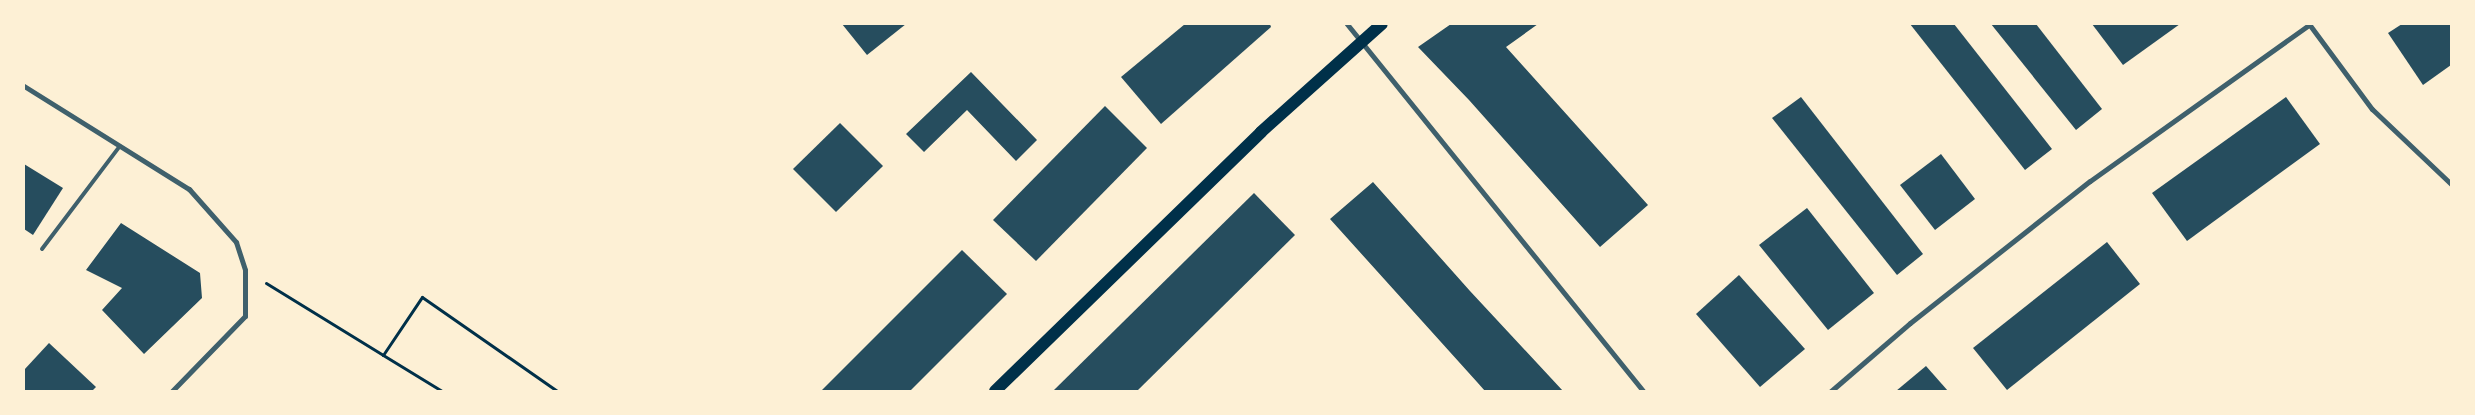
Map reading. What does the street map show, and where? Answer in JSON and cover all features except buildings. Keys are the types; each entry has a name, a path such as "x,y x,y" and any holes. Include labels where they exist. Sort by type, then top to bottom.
{"main road":[{"path":"995,391 1261,132 1360,41 1382,24"}],"street":[{"path":"1347,24 1643,391"},
{"path":"1831,391 1910,323 2090,181 2309,24 2372,109 2451,184"},
{"path":"24,86 190,189 236,242 245,270 245,316 175,390"}],"lane":[{"path":"42,250 120,146"}],"path":[{"path":"245,270 442,391"},
{"path":"383,355 422,297 557,391"}]}
